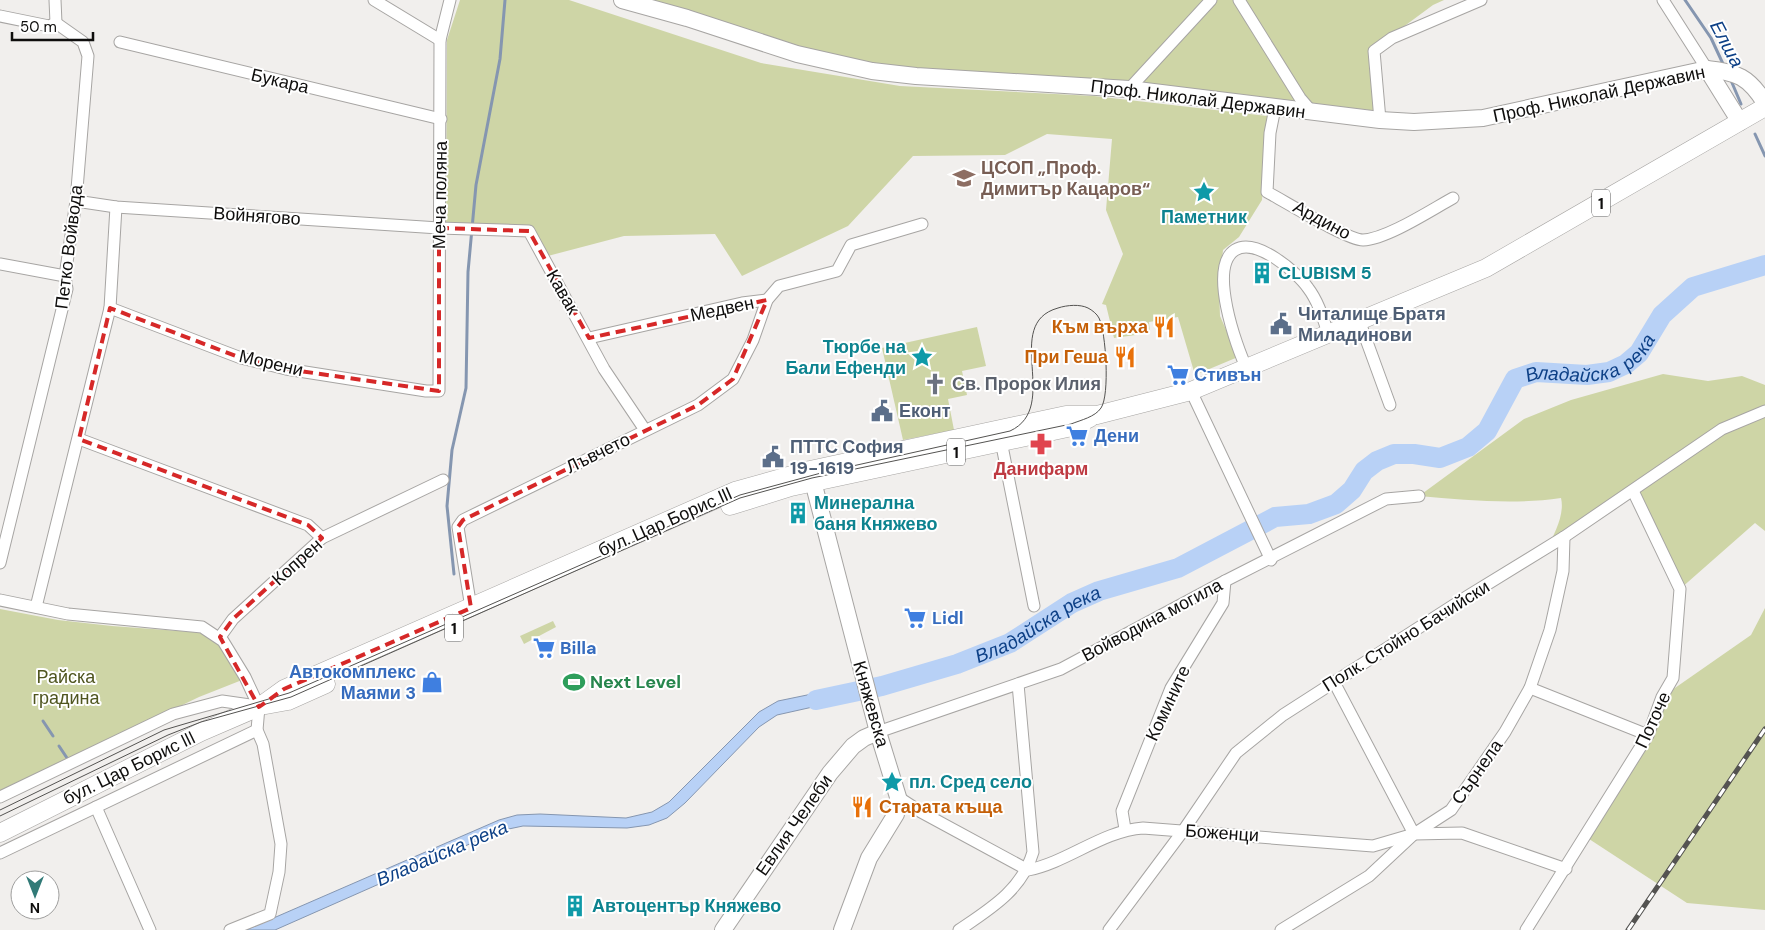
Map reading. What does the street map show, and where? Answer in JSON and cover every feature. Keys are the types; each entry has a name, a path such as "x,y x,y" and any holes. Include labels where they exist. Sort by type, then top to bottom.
{"main road":[{"name":"Проф. Николай Державин","path":"622,0 687,18 797,54 872,71 911,76 1129,89 1380,120 1414,122 1483,118 1720,71"},
{"path":"1720,71 1752,85 1765,103"},
{"path":"1720,71 1740,122"},
{"name":"бул. Цар Борис III","path":"0,833 201,732 258,707 284,689 735,491 1000,436 1066,415 1098,415 1192,391 1247,369 1328,333 1486,268 1765,107"},
{"name":"бул. Цар Борис III","path":"258,707 288,701 743,501 812,476"},
{"name":"Княжевска","path":"812,476 878,732 898,797"},
{"name":"Евлия Челеби","path":"723,930 830,773 853,746 864,738 878,732"},
{"path":"842,930 869,858 896,814 898,797"}],"street":[{"path":"0,16 49,26 56,23 55,0"},
{"path":"374,0 440,40"},
{"name":"Меча поляна","path":"439,391 440,40 450,0"},
{"path":"1129,89 1211,0"},
{"path":"1239,0 1300,98 1312,112"},
{"path":"1380,120 1374,51 1392,38 1481,0"},
{"path":"1664,0 1720,71"},
{"name":"Петко Войвода","path":"0,562 67,289 65,276 76,201 88,56 83,42 56,23"},
{"name":"Букара","path":"120,42 441,119"},
{"name":"Ардино","path":"1275,108 1270,134 1267,192 1346,236 1362,240 1380,236 1454,198"},
{"name":"Войнягово","path":"76,201 116,206 439,228"},
{"path":"36,607 110,308 116,206"},
{"name":"Медвен","path":"589,338 742,303 767,300 778,286 837,271 851,245 922,224"},
{"name":"Кавак","path":"439,228 529,231 589,338 604,369 645,430"},
{"path":"1247,369 1233,334 1225,306 1224,278 1228,257 1235,250 1251,247 1268,254 1294,272 1314,296 1328,333"},
{"path":"0,264 65,276"},
{"name":"Лъвчето","path":"471,608 458,527 463,520 698,405 733,379 753,340 767,300"},
{"name":"Морени","path":"110,308 241,358 286,369 426,391 439,391"},
{"path":"1360,320 1390,405"},
{"path":"1192,391 1268,555"},
{"name":"Полк. Стойно Бачийски","path":"1109,930 1183,831 1236,753 1283,715 1564,537 1722,429 1765,411"},
{"path":"1000,436 1034,606"},
{"path":"79,439 308,525 322,538"},
{"name":"Копрен","path":"220,638 233,619 322,538 443,480"},
{"name":"Поточе","path":"1526,930 1566,869 1648,735 1662,697 1673,678 1680,589 1633,490"},
{"name":"Войводина могила","path":"878,732 1061,669 1225,581 1268,555 1386,499 1419,496"},
{"name":"Сърнела","path":"1281,930 1369,876 1414,834 1451,810 1505,732 1530,688 1550,630 1563,571 1564,537"},
{"name":"Комините","path":"1125,829 1122,811 1171,688 1223,603 1225,581"},
{"path":"0,600 68,614 202,627 220,638 244,677 258,707 257,730 263,744 281,844 279,872 270,914 230,930"},
{"path":"1334,682 1414,834"},
{"path":"959,930 998,903 1028,870 1033,852 1018,684"},
{"path":"1530,688 1648,735"},
{"name":"бул. Цар Борис III","path":"0,797 174,714 222,701 258,707"},
{"name":"бул. Цар Борис III","path":"0,853 257,730"},
{"path":"898,797 921,812 1028,870"},
{"path":"96,806 150,930"},
{"name":"Боженци","path":"1028,870 1046,866 1125,829 1183,831 1373,846 1414,834 1462,833 1566,869"}],"highlighted area":[{"path":"439,228 529,231 589,338 767,300 733,379 698,405 463,520 458,527 471,608 284,689 259,707 220,637 233,619 322,538 308,525 79,439 110,308 241,358 286,369 439,391"}],"green space":[{"path":"460,0 569,0 761,63 900,86 1094,96 1267,116 1262,200 1239,237 1223,250 1219,289 1220,316 1238,357 1195,375 1178,317 1149,322 1150,333 1114,338 1106,305 1102,304 1123,254 1106,210 1112,139 1047,134 1005,155 913,156 848,226 742,276 715,234 624,236 544,257 528,227 446,222 447,40"},
{"path":"628,0 1444,0 1433,5 1372,50 1377,111 1173,87 889,68 810,54"},
{"path":"977,327 986,366 962,371 967,395 948,399 954,430 903,440 882,348"},
{"path":"1663,374 1708,381 1742,376 1765,385 1765,531 1755,523 1680,589 1633,491 1547,549 1560,518 1561,498 1508,501 1419,496 1524,419 1571,400"},
{"path":"1765,608 1765,910 1687,903 1586,837 1662,697 1751,635"},
{"name":"Райска градина","path":"0,609 58,620 207,633 216,640 242,680 199,697 0,793"},
{"path":"553,621 556,627 524,644 520,636"}],"water":[{"path":"841,688 844,700 777,715 759,727 685,803 667,818 649,825 627,828 523,826 499,831 275,930 246,930 499,820 517,815 540,814 626,818 652,812 669,802 759,712 778,701"}],"waterway":[{"path":"454,574 447,506 452,450 466,388 468,272 476,185 500,59 505,0"},
{"name":"Елша","path":"1685,0 1711,38 1724,66"},
{"name":"Елша","path":"1730,78 1741,104"},
{"name":"Елша","path":"1755,134 1765,156"},
{"name":"Владайска река","path":"816,700 882,686 957,664 1010,643 1072,603 1099,591 1178,568 1275,517 1309,514 1336,504 1352,490 1364,471 1377,461 1394,454 1414,454 1440,458 1468,447 1487,431 1515,379 1536,372 1587,375 1609,372 1626,364 1639,353 1662,315 1693,287 1765,265"},
{"path":"43,721 53,736"},
{"path":"59,746 69,761"}],"tram line":[{"path":"0,810 164,730 289,693 740,495 821,473 1010,431 1025,419 1031,404 1033,386 1031,348 1034,331 1042,317 1058,308 1077,305 1090,309 1099,318 1105,349 1106,378 1104,401 1101,408 1088,418 1071,424 812,478 740,498 291,697 201,722 168,735 0,816"}],"railway":[{"path":"1628,930 1765,729"}],"place":[{"name":"ЦСОП „Проф. Димитър Кацаров“","path":"964,178"},
{"name":"Паметник","path":"1204,192"},
{"name":"CLUBISM 5","path":"1262,273"},
{"name":"Читалище Братя Миладинови","path":"1281,324"},
{"name":"Към върха","path":"1164,327"},
{"name":"Тюрбе на Бали Ефенди","path":"922,357"},
{"name":"При Геша","path":"1125,357"},
{"name":"Стивън","path":"1178,375"},
{"name":"Св. Пророк Илия","path":"935,384"},
{"name":"Еконт","path":"882,411"},
{"name":"Дени","path":"1077,436"},
{"name":"Данифарм","path":"1041,444"},
{"name":"ПТТС София 19-1619","path":"773,457"},
{"name":"Минерална баня Княжево","path":"798,513"},
{"name":"Lidl","path":"915,618"},
{"name":"Billa","path":"544,648"},
{"name":"Автокомплекс Маями 3","path":"432,682"},
{"name":"Next Level","path":"574,682"},
{"name":"пл. Сред село","path":"892,782"},
{"name":"Старата къща","path":"862,807"},
{"name":"Автоцентър Княжево","path":"575,906"}]}
